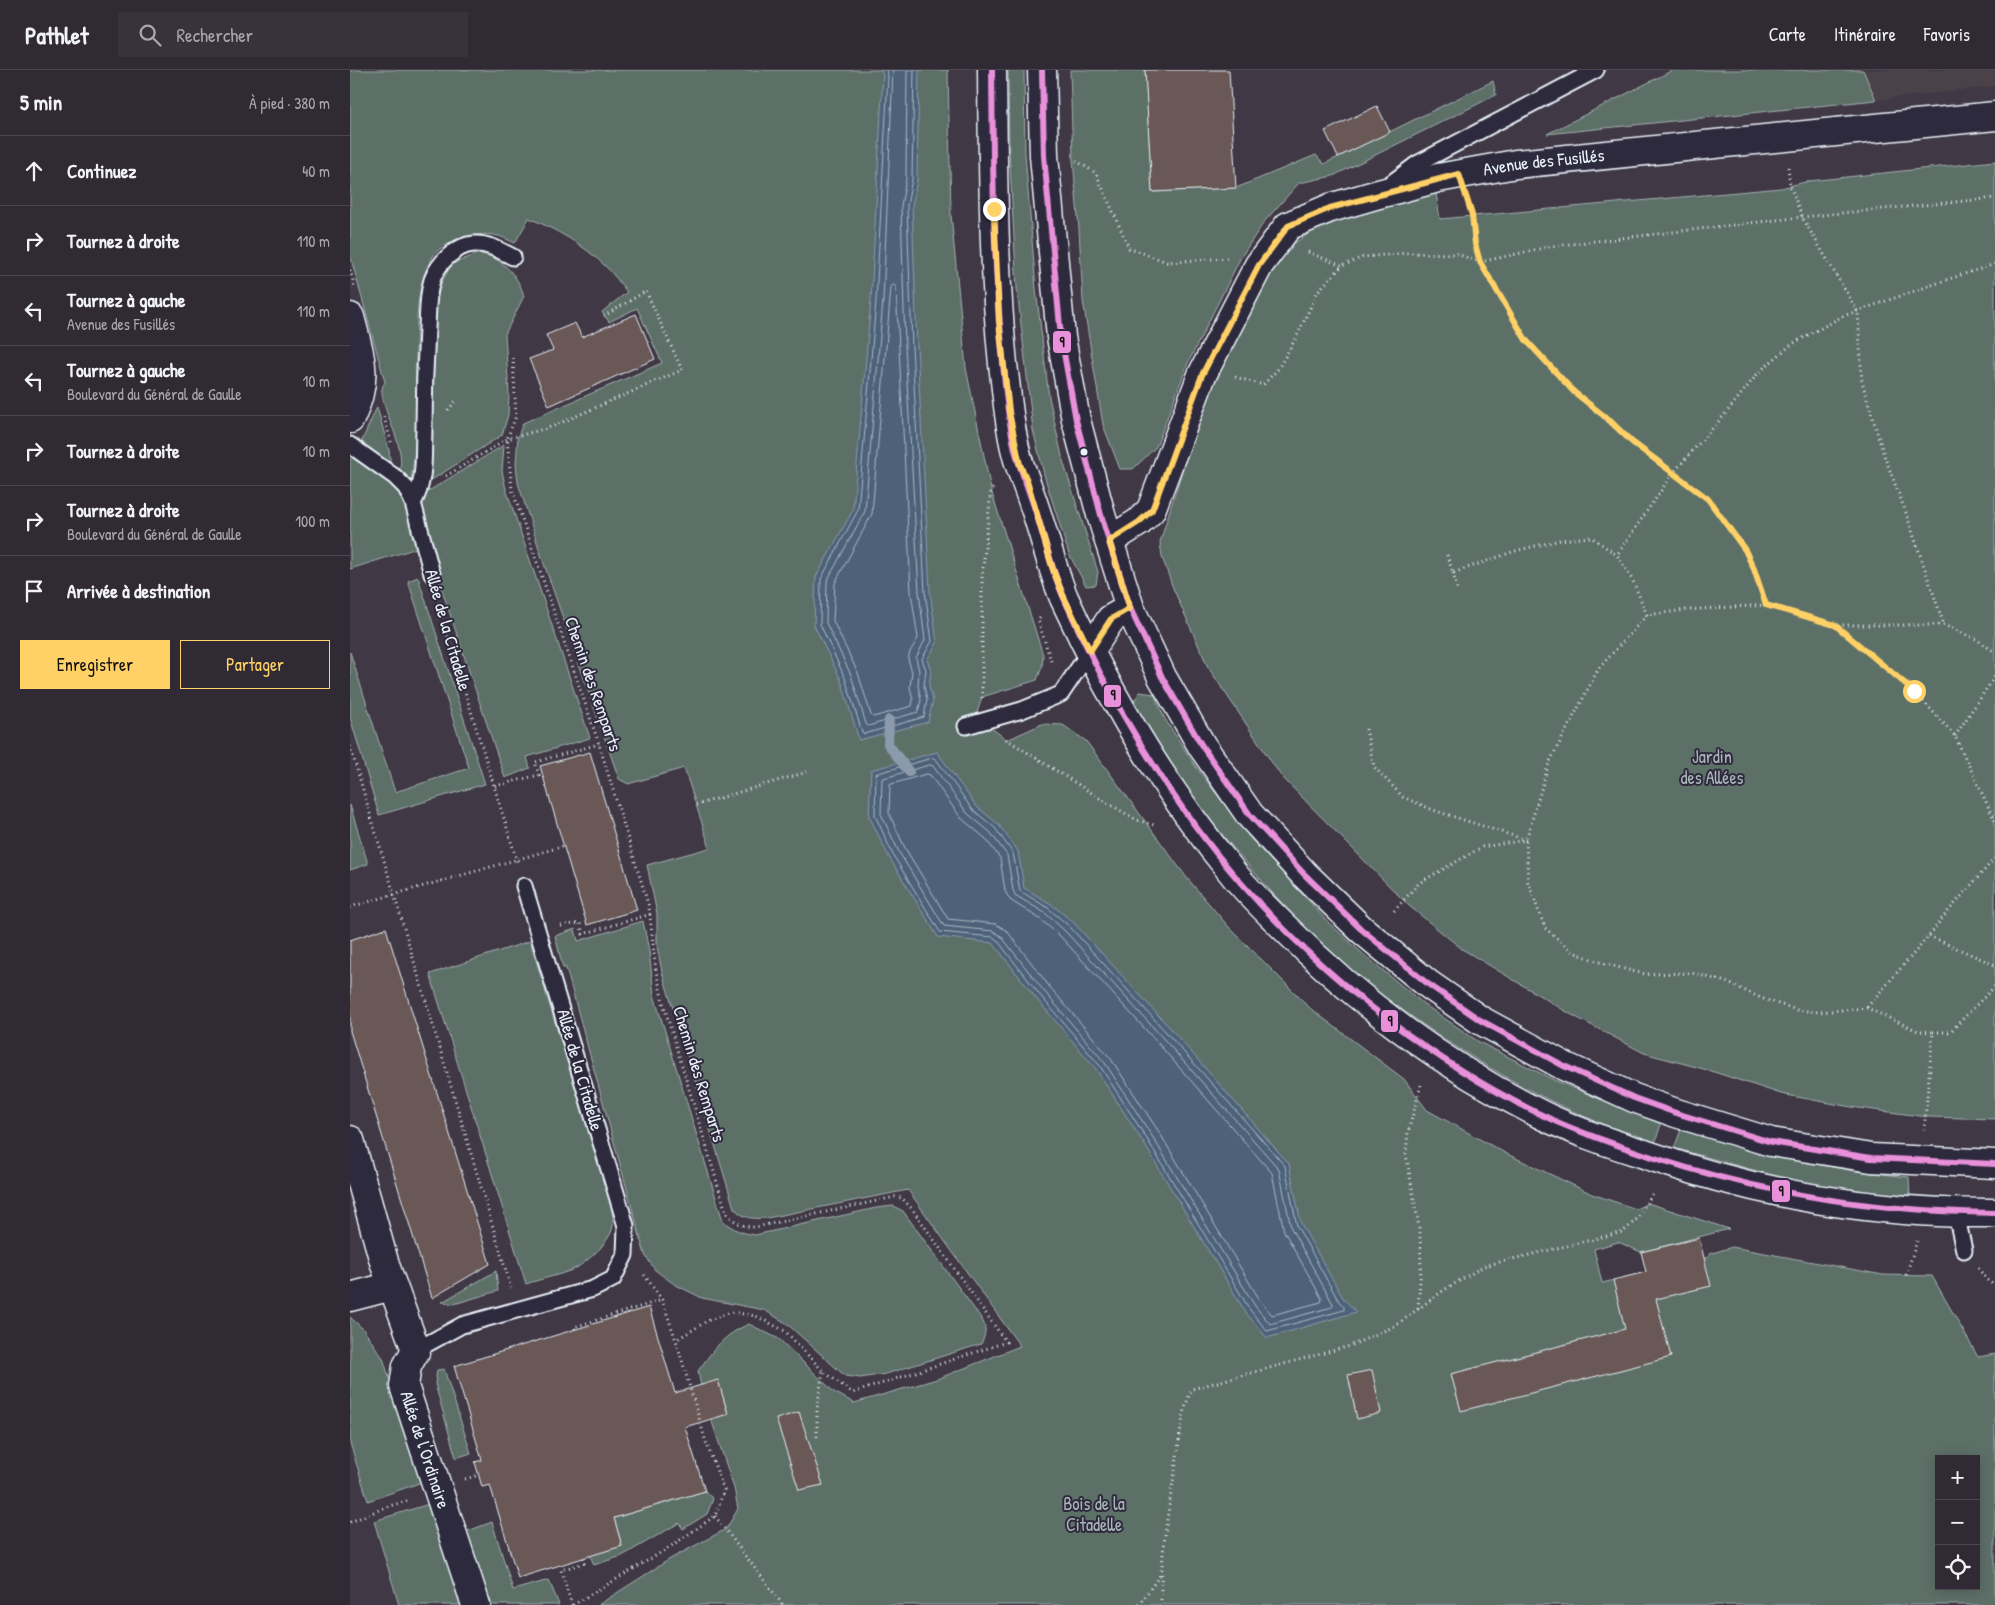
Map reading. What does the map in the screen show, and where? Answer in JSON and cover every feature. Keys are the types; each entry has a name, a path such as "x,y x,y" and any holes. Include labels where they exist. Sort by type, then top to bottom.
{"main road":[{"path":"992,70 994,209 999,321 1009,412 1020,465 1027,480 1053,570 1090,651 1154,763 1214,848 1240,881 1333,975 1394,1025 1465,1071 1540,1114 1576,1130 1680,1166 1746,1185 1808,1199 1911,1212 1995,1213"},
{"path":"1042,70 1044,156 1061,337 1076,420 1109,541 1130,608 1168,688 1202,746 1250,815 1304,874 1361,929 1428,984 1480,1020 1564,1066 1634,1098 1676,1113 1772,1142 1871,1158 1995,1164"},
{"name":"Avenue des Fusillés","path":"1109,541 1139,522 1152,510 1202,375 1259,265 1288,226 1330,208 1375,195 1459,174 1516,164 1995,116"},
{"path":"350,317 362,362 360,397 350,418"},
{"path":"1090,651 1111,619 1130,608"},
{"path":"350,1142 392,1286 416,1350"},
{"path":"350,1297 392,1286"},
{"name":"Allée de l'Ordinaire","path":"416,1350 407,1366 404,1386 476,1605"}],"lane":[{"path":"1375,195 1417,164 1596,70"},
{"path":"413,504 418,496 423,464 426,347 429,294 433,277 442,263 456,250 473,244 491,246 513,257"},
{"name":"Allée de la Citadelle","path":"350,445 395,477 406,488 413,504 432,574"},
{"path":"966,726 985,722 1052,699 1061,694 1090,651"},
{"name":"Allée de la Citadelle","path":"524,886 626,1226 625,1255"},
{"path":"1956,1214 1964,1250"},
{"path":"416,1350 462,1324 593,1289 613,1279 625,1255"}],"path":[{"path":"1784,137 1790,185 1802,217 1858,312 1862,382 1884,455 1944,625"},
{"path":"1073,160 1096,173 1129,248 1167,262 1232,258"},
{"path":"1459,174 1472,215 1475,244 1480,262 1526,340 1574,392 1608,419 1632,442 1708,499 1745,550 1754,569 1766,605"},
{"path":"1232,376 1263,386 1278,369 1297,336 1318,291 1342,266 1363,257 1408,253 1457,254 1480,262 1553,246 1802,217 1995,198"},
{"path":"1617,555 1673,473 1759,372 1792,344 1843,316 1995,264"},
{"path":"442,479 507,439 550,427 682,370 646,291 604,316"},
{"name":"Chemin des Remparts","path":"514,358 516,416 507,439 512,489 599,744 651,914 656,971 664,1006 726,1212 731,1219 746,1227 756,1227 895,1197 902,1198 913,1210 1006,1342 853,1393 823,1371"},
{"path":"1020,465 991,490 982,578 981,688 985,722 1013,744 1109,804 1137,820 1154,825"},
{"path":"1454,573 1515,551 1560,540 1592,537 1617,555 1633,581 1647,615"},
{"path":"1447,555 1454,573 1458,592"},
{"name":"Allée de la Citadelle","path":"432,574 446,630 517,859"},
{"path":"1995,652 1976,639 1944,625 1835,625 1766,605 1686,610 1647,615 1600,668 1549,763 1526,840 1528,882 1545,928 1573,952 1599,962 1645,974 1692,973 1726,982 1761,998 1797,1010 1819,1012 1867,1008 1918,1031 1934,1032 1950,1032 1995,986"},
{"path":"1042,616 1038,620 1061,694"},
{"path":"1835,625 1914,691 1956,736 1995,821"},
{"path":"1956,736 1995,676"},
{"path":"1366,730 1374,766 1403,797 1433,810 1526,840"},
{"path":"495,786 539,775 535,762 599,744"},
{"path":"350,746 517,1310"},
{"path":"696,805 807,772"},
{"path":"1394,911 1419,884 1482,848 1526,840"},
{"path":"350,907 564,846"},
{"path":"1867,1008 1995,858"},
{"path":"580,922 583,934 651,914"},
{"path":"1929,936 1995,965"},
{"path":"1924,1127 1934,1032"},
{"path":"1418,1308 1421,1268 1420,1233 1406,1154 1408,1132 1421,1085"},
{"path":"1161,1605 1160,1574 1185,1404 1192,1389 1350,1346 1395,1326 1418,1308 1484,1266 1623,1232 1637,1219 1652,1194"},
{"path":"1906,1275 1916,1248"},
{"path":"582,1558 584,1563 561,1570 572,1605 644,1563 716,1516 724,1490 706,1442 676,1340 662,1300 641,1270 625,1255"},
{"path":"575,1330 574,1327 662,1300"},
{"path":"676,1340 707,1321 731,1312 756,1316 785,1331 823,1371 817,1408 817,1436"},
{"path":"467,1478 479,1475"},
{"path":"350,1522 386,1507 438,1490"},
{"path":"716,1516 783,1605"},
{"path":"1139,1605 1160,1574"}],"shaded area":[{"path":"1863,70 1995,70 1995,86 1876,100"}],"green space":[{"name":"Bois de la Citadelle","path":"350,70 948,70 951,215 966,368 991,490 1043,655 1042,667 1037,680 982,697 976,716 1007,740 1042,724 1063,725 1086,741 1187,878 1228,926 1311,1009 1404,1079 1427,1110 1505,1153 1592,1194 1636,1209 1648,1203 1729,1229 1641,1252 1618,1242 1594,1249 1602,1283 1709,1257 1709,1254 1732,1247 1883,1275 1932,1276 1978,1357 1995,1354 1995,1605 598,1605 670,1559 726,1529 738,1509 734,1488 711,1419 728,1413 718,1381 701,1386 698,1371 714,1349 740,1328 749,1324 779,1339 834,1392 854,1403 937,1379 1020,1346 908,1190 767,1218 749,1218 734,1208 662,972 657,946 657,914 647,865 709,848 709,845 684,768 628,784 619,779 543,561 518,483 516,464 518,436 523,423 662,363 637,308 609,322 602,312 627,292 607,268 588,251 559,232 529,218 515,243 504,238 486,234 461,238 439,249 434,255 428,265 421,288 416,348 416,434 410,485 399,472 401,463 398,443 382,392 385,382 350,255"},
{"path":"1008,70 1024,70 1025,153 1036,289 1049,397 1063,461 1098,572 1096,585 1086,586 1069,554 1045,478 1033,430 1017,289 1009,150"},
{"path":"1070,70 1145,70 1152,192 1236,188 1316,155 1324,164 1493,81 1496,95 1333,176 1299,183 1264,222 1241,257 1188,363 1156,447 1133,469 1120,469 1103,425 1083,301 1073,160"},
{"path":"1673,70 1863,70 1876,100 1547,134"},
{"name":"Jardin des Allées","path":"1995,161 1995,1119 1928,1117 1851,1107 1781,1094 1711,1071 1644,1053 1572,1015 1462,949 1408,905 1281,776 1208,667 1173,588 1162,557 1160,542 1187,455 1209,370 1270,267 1292,245 1311,232 1353,215 1436,193 1440,219 1781,188 1809,181"},
{"path":"477,254 493,258 507,268 513,274 524,296 505,334 509,395 508,415 502,435 424,485 431,402 436,302 442,281 452,264"},
{"path":"377,407 389,450 391,467 360,445"},
{"path":"504,445 502,471 506,489 590,738 527,757 530,768 505,778 437,575 421,516 422,504 427,492"},
{"path":"353,456 396,488 406,508 417,548 350,569 350,460"},
{"path":"418,577 485,784 379,815 350,717 350,652 395,792 469,768 408,581"},
{"path":"1140,692 1154,694 1165,719 1196,767 1250,838 1329,923 1362,953 1425,1005 1479,1042 1554,1080 1661,1124 1655,1143 1563,1107 1505,1076 1421,1023 1352,971 1306,929 1278,899 1195,802 1169,765 1132,704"},
{"path":"350,805 368,864 350,870"},
{"path":"643,921 649,951 654,995 723,1221 738,1231 755,1235 876,1208 893,1206 903,1211 981,1318 985,1331 981,1344 886,1374 860,1378 845,1376 786,1323 764,1310 702,1298 674,1284 655,1270 645,1255 566,968 563,968 555,936 575,929 578,941"},
{"path":"530,941 612,1208 613,1226 604,1244 578,1267 526,1284 430,974"},
{"path":"1681,1130 1789,1159 1854,1171 1909,1177 1910,1197 1889,1197 1800,1183 1674,1148"},
{"path":"496,1271 498,1291 454,1304 442,1302"},
{"path":"350,1317 363,1329 383,1358 422,1482 368,1501 350,1443"},
{"path":"444,1369 471,1453 456,1458 435,1384 437,1370"},
{"path":"705,1491 713,1499 707,1514 683,1529 679,1523 622,1556 594,1565 590,1555 622,1546 614,1518"},
{"path":"429,1504 462,1605 399,1605 374,1521"},
{"path":"492,1522 513,1590 549,1580 559,1605 491,1605 484,1596 465,1532"}],"water":[{"path":"881,70 919,70 917,180 912,206 930,591 937,643 927,660 931,670 929,686 933,700 928,722 859,740 841,680 814,625 816,577 853,510 871,300 883,75"},
{"path":"937,752 976,806 998,824 1018,851 1024,888 1051,904 1073,922 1170,1028 1289,1164 1301,1224 1343,1298 1356,1312 1267,1338 1246,1313 1143,1142 1096,1069 1035,997 993,943 938,937 889,857 869,816 871,770"}],"building":[{"path":"1145,70 1229,70 1236,188 1152,192"},
{"path":"1377,106 1390,132 1338,157 1325,131"},
{"path":"636,314 655,359 549,406 529,359 553,350 546,335 575,323 582,337"},
{"path":"590,752 637,910 587,925 540,766"},
{"path":"386,928 490,1264 432,1298 350,1031 350,940"},
{"path":"1699,1238 1711,1286 1656,1299 1671,1357 1461,1411 1451,1374 1625,1329 1613,1280 1646,1272 1641,1252"},
{"path":"649,1307 675,1393 718,1380 728,1414 685,1427 705,1491 614,1518 622,1546 518,1578 490,1485 482,1487 475,1462 482,1460 454,1366"},
{"path":"1372,1370 1381,1413 1357,1419 1348,1375"},
{"path":"799,1412 823,1485 799,1490 776,1419"}],"waterway":[{"path":"889,720 888,744 909,772"}],"transit line":[{"name":"9","path":"992,70 998,305 1008,408 1017,458 1060,588 1081,635 1120,710 1166,784 1216,853 1242,884 1310,954 1387,1019 1428,1049 1471,1076 1514,1101 1557,1122 1593,1137 1697,1171 1781,1191 1823,1199 1907,1209 1995,1213"},
{"name":"9","path":"1042,70 1044,156 1061,337 1076,420 1101,515 1130,608 1162,677 1202,746 1250,815 1304,874 1361,929 1428,984 1480,1020 1564,1066 1634,1098 1771,1142 1871,1158 1995,1164"}],"route":[{"path":"994,209 999,321 1009,412 1020,465 1027,480 1053,570 1090,651 1111,619 1130,608 1109,541 1139,522 1152,510 1202,375 1259,265 1288,226 1330,208 1459,174 1472,215 1475,244 1480,262 1526,340 1574,392 1608,419 1632,442 1708,499 1745,550 1754,569 1766,605 1835,625 1914,691"}]}
